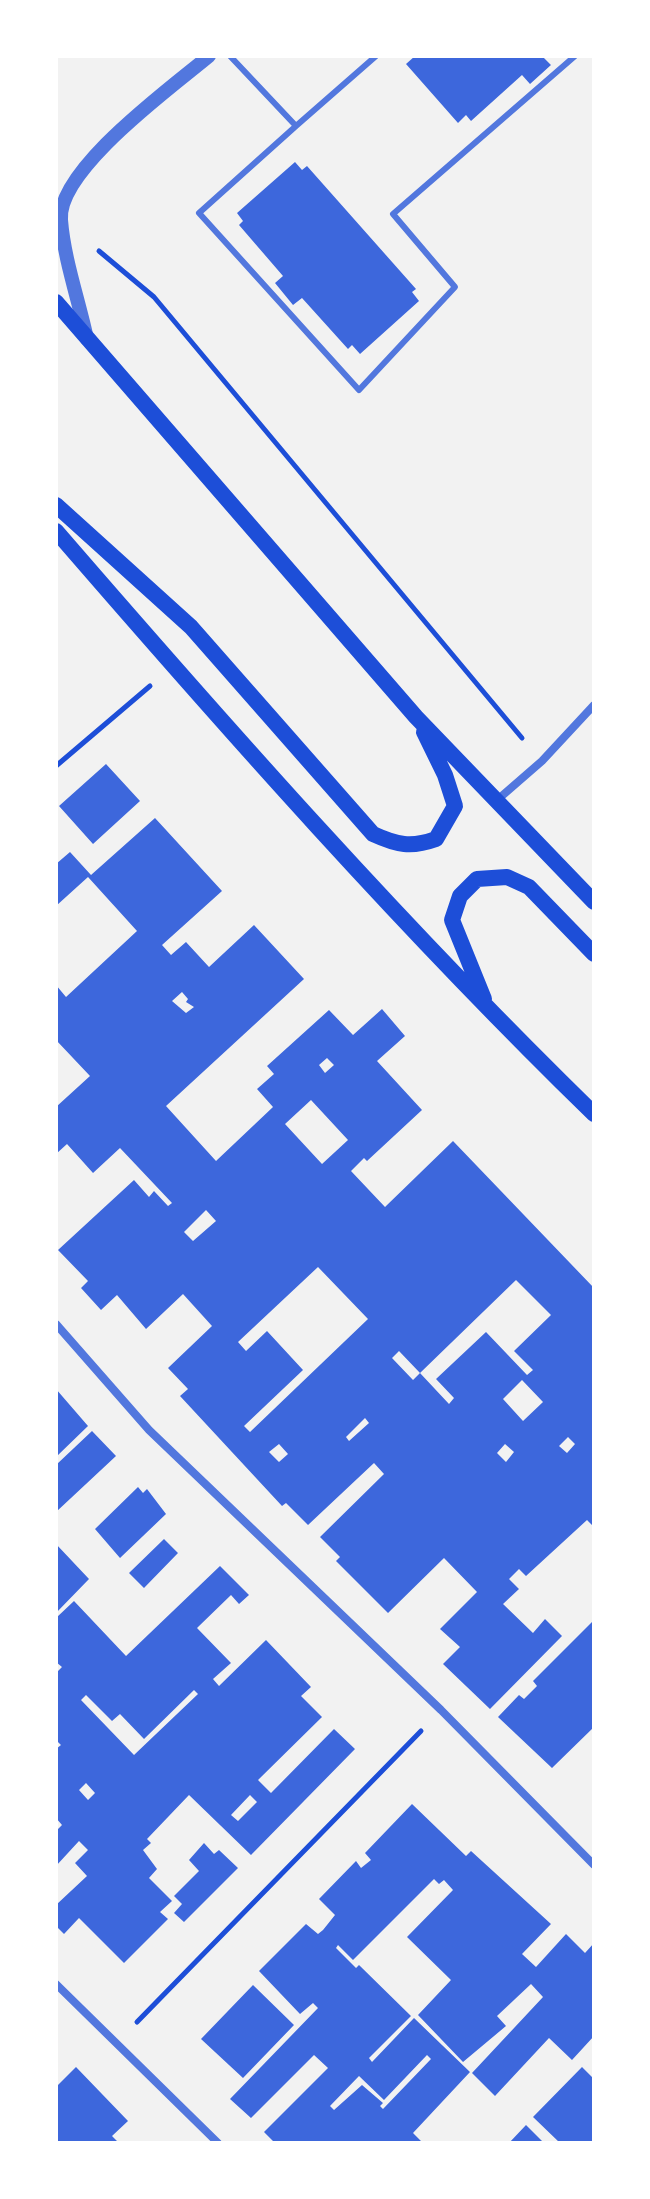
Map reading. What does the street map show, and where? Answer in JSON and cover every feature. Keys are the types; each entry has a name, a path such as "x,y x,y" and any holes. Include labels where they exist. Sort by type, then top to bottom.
{"main road":[{"path":"56,302 416,717 594,902"},
{"path":"56,505 191,627 373,834 399,846 417,846 436,839 455,806 445,775 416,717"},
{"path":"56,531 173,666 491,1014 594,1114"},
{"path":"491,1014 452,920 460,896 477,879 507,877 529,887 594,954"}],"street":[{"path":"87,340 60,218 66,191 106,143 209,56"},
{"path":"495,801 542,761 594,705"},
{"path":"56,1324 149,1430 441,1710 594,1865"},
{"path":"56,1984 218,2143"}],"lane":[{"path":"230,56 296,126"},
{"path":"376,56 199,213 359,390 455,287 393,214 575,56"}],"path":[{"path":"60,218 154,297 542,761"},
{"path":"56,766 173,666"},
{"path":"117,2043 441,1710"}],"building":[{"path":"415,56 542,56 551,65 530,84 522,75 471,121 466,115 458,123 406,64"},
{"path":"295,162 302,170 307,166 416,289 412,292 419,301 360,354 352,345 348,349 302,298 293,305 275,283 283,276 239,225 243,221 237,213"},
{"path":"106,764 140,801 93,844 59,806"},
{"path":"155,818 222,891 162,945 171,955 186,942 209,967 254,925 304,979 166,1106 216,1161 273,1107 257,1089 274,1074 267,1066 329,1010 353,1035 382,1009 405,1036 377,1061 422,1110 367,1161 364,1158 351,1171 385,1207 453,1141 594,1288 594,1527 587,1520 526,1576 519,1569 509,1579 519,1589 503,1604 533,1633 545,1619 562,1636 490,1709 443,1664 460,1647 440,1629 477,1592 444,1558 388,1613 336,1561 340,1557 320,1537 384,1474 374,1463 308,1525 286,1503 282,1506 180,1396 188,1389 168,1368 212,1326 183,1294 146,1329 117,1295 101,1310 81,1288 88,1281 58,1250 134,1180 149,1197 154,1191 168,1206 172,1203 120,1148 93,1173 67,1144 56,1154 56,1107 90,1076 56,1040 56,985 66,997 137,931 88,877 56,906 56,864 70,852 91,875","holes":["182,992 188,999 186,1002 194,1007 186,1013 172,1001","327,1058 334,1065 325,1073 319,1065","311,1100 348,1140 322,1164 285,1124","206,1210 216,1221 193,1241 184,1232","318,1267 368,1319 250,1432 244,1426 303,1370 267,1331 246,1351 238,1342","516,1280 551,1315 514,1351 533,1370 527,1375 486,1332 436,1379 454,1398 449,1404 420,1373","399,1351 420,1373 413,1380 392,1358","522,1380 543,1402 523,1421 503,1399","365,1418 369,1423 349,1441 346,1437","568,1437 575,1444 567,1453 559,1446","279,1444 288,1454 279,1462 269,1452","505,1444 514,1452 506,1462 497,1453"]},
{"path":"56,1389 88,1426 56,1457"},
{"path":"92,1431 116,1456 56,1512 56,1465"},
{"path":"138,1487 143,1493 147,1489 166,1514 120,1558 95,1529"},
{"path":"164,1539 178,1553 144,1588 129,1573"},
{"path":"56,1544 89,1579 56,1613"},
{"path":"220,1566 249,1595 239,1604 231,1595 197,1628 231,1663 213,1679 219,1686 266,1640 311,1687 301,1696 322,1717 258,1780 271,1793 334,1729 355,1749 251,1855 189,1795 147,1839 151,1843 143,1850 157,1869 149,1878 172,1901 160,1912 168,1919 124,1963 79,1918 64,1934 56,1926 56,1905 87,1876 75,1863 88,1850 79,1841 56,1866 56,1831 62,1825 56,1818 56,1749 61,1745 56,1740 56,1673 62,1667 56,1662 56,1618 74,1601 126,1656","holes":["194,1690 198,1694 134,1755 81,1700 86,1695 112,1721 120,1714 144,1739","86,1783 95,1793 88,1800 79,1790","250,1795 257,1802 238,1821 231,1815"]},
{"path":"594,1620 594,1727 552,1768 498,1717 519,1695 524,1699 537,1686 533,1681"},
{"path":"412,1804 466,1856 471,1851 551,1924 522,1954 536,1967 566,1934 585,1953 594,1943 594,2036 572,2060 549,2038 495,2096 472,2073 543,1997 531,1984 497,2016 506,2026 463,2062 418,2015 451,1980 407,1937 453,1890 444,1880 439,1884 434,1879 353,1960 338,1945 336,1948 356,1968 359,1965 411,2016 369,2058 372,2062 414,2018 470,2072 413,2133 423,2143 275,2143 264,2132 328,2068 314,2055 251,2118 230,2099 318,2008 313,2003 300,2014 259,1971 306,1924 318,1934 323,1930 335,1915 319,1899 356,1861 361,1868 371,1860 365,1853","holes":["427,2055 431,2059 383,2109 380,2106 383,2103 362,2085 334,2110 330,2106 359,2076 384,2100"]},
{"path":"204,1843 214,1854 219,1850 238,1868 184,1922 174,1913 182,1904 174,1896 199,1871 189,1860"},
{"path":"253,1985 294,2025 243,2078 201,2039"},
{"path":"76,2067 128,2121 112,2136 119,2143 56,2143 56,2087"},
{"path":"582,2067 594,2079 594,2143 560,2143 533,2117"},
{"path":"526,2125 544,2143 509,2143"}]}
